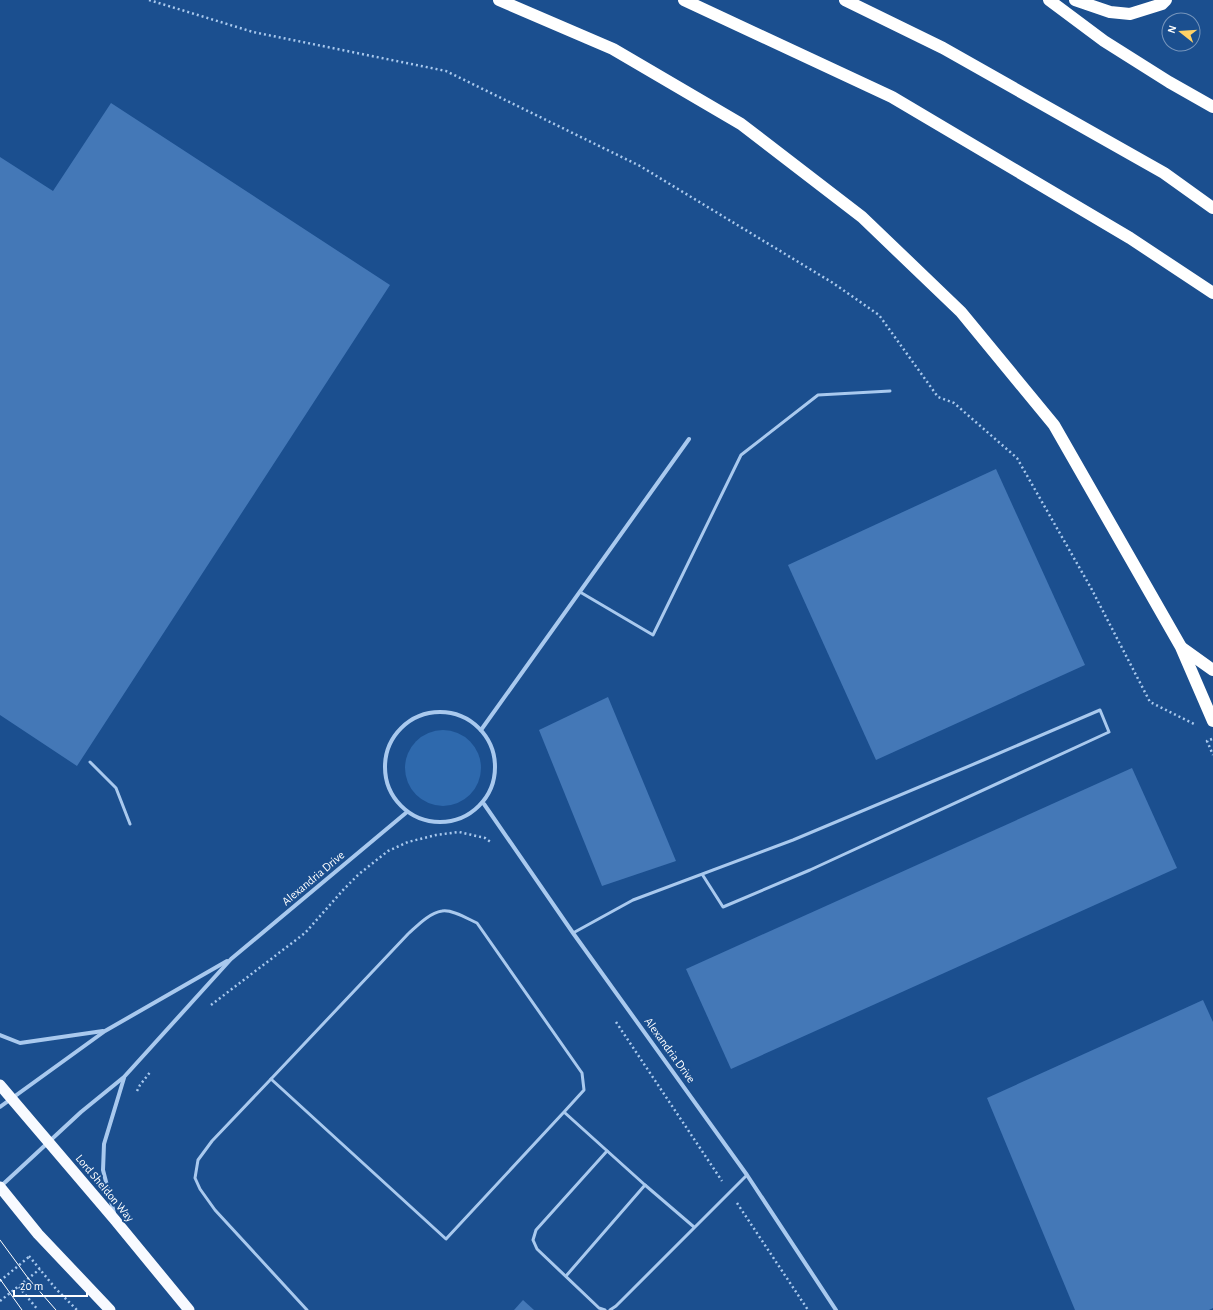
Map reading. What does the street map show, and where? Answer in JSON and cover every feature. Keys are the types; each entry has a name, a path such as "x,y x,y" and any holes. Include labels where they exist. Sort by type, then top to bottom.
{"highway":[{"path":"499,0 613,49 741,124 862,217 961,312 1054,425 1181,647 1213,721"},
{"path":"684,0 892,97 1130,238 1213,293"},
{"path":"845,0 943,48 1164,174 1213,208"},
{"path":"1049,0 1104,41 1169,82 1213,107"},
{"path":"1075,0 1110,12 1130,14 1162,4 1166,0"},
{"path":"1181,647 1213,670"},
{"name":"Lord Sheldon Way","path":"0,1085 115,1220 189,1310"},
{"path":"0,1187 46,1243 110,1310"}],"street":[{"path":"481,730 690,438"},
{"path":"445,711 464,716 481,730 492,746 496,768 492,788 484,804 465,816 447,822 437,823 418,818 407,812 395,800 387,783 384,763 386,753 394,735 408,721 426,713 445,711"},
{"name":"Alexandria Drive","path":"484,804 573,933 747,1174 836,1310"},
{"name":"Alexandria Drive","path":"231,959 407,812"},
{"path":"0,1107 105,1031 231,959"},
{"path":"0,1187 82,1112 124,1077 231,959"},
{"path":"0,1036 20,1043 105,1031"},
{"path":"115,1220 103,1170 104,1144 124,1077"}],"lane":[{"path":"580,592 653,635 741,455 818,395 890,391"},
{"path":"573,933 633,900 702,874 793,840 1100,710 1109,732 810,870 723,907 702,874"},
{"path":"90,762 116,788 130,824"},
{"path":"271,1079 446,1239 584,1090 582,1073 477,924 459,914 442,910 426,918 408,934 212,1141 198,1160 195,1178 200,1189 215,1210 307,1310"},
{"path":"564,1112 694,1227"},
{"path":"605,1310 599,1308 537,1249 533,1240 536,1230 607,1151"},
{"path":"610,1310 616,1306 747,1174"},
{"path":"566,1276 645,1185"}],"path":[{"path":"149,0 253,32 446,71 640,166 833,283 879,315 938,396 954,403 1017,458 1091,588 1150,702 1199,727"},
{"path":"1204,736 1213,755"},
{"path":"1207,741 1213,739"},
{"path":"210,1006 305,933 359,874 388,852 408,842 436,835 459,832 485,838 495,845"},
{"path":"614,1019 808,1310"},
{"path":"134,1096 140,1085 155,1067"},
{"path":"0,1281 46,1243"},
{"path":"29,1256 56,1289 77,1310"},
{"path":"0,1301 40,1269"},
{"path":"19,1287 38,1310"}],"shaded area":[{"path":"435,730 451,730 464,736 475,747 481,760 479,783 464,800 451,806 435,806 422,800 407,783 405,776 405,760 411,747 428,732"}],"building":[{"path":"111,103 390,285 77,766 0,715 0,157 53,191"},
{"path":"996,469 1085,665 876,760 788,565"},
{"path":"608,697 676,861 602,886 539,730"},
{"path":"1132,768 1177,868 731,1069 686,969"},
{"path":"1203,1000 1213,1022 1213,1308 1209,1310 1075,1310 987,1098"},
{"path":"523,1300 534,1310 514,1310"}],"tram line":[{"path":"0,1240 28,1278 56,1310"},
{"path":"0,1279 22,1310"}]}
